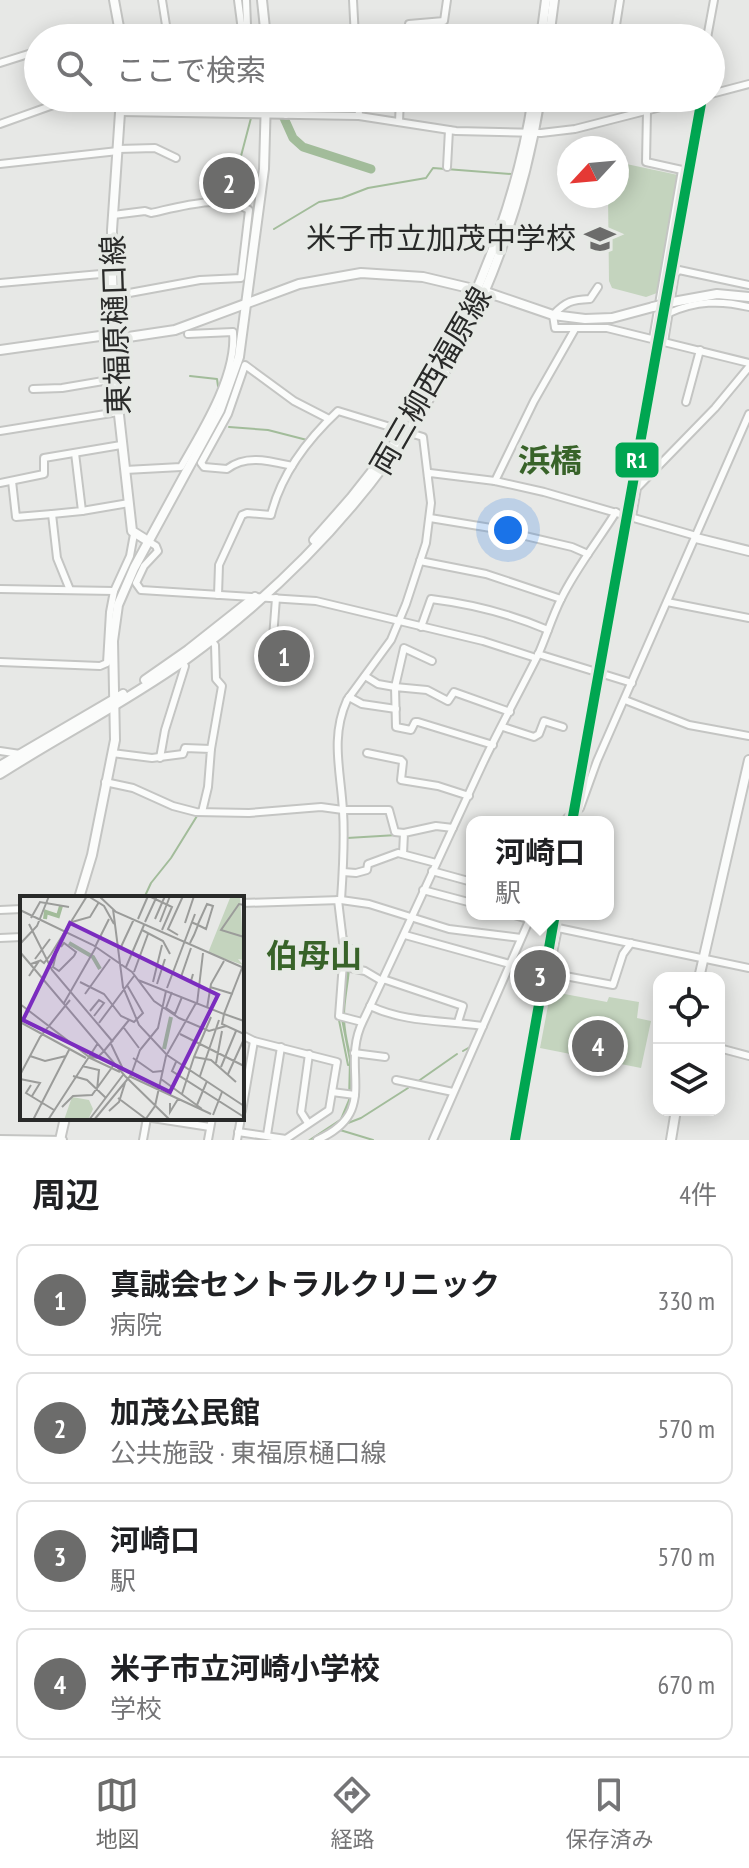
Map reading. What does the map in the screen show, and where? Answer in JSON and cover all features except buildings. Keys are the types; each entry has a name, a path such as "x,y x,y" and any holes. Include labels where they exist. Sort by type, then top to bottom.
{"main road":[{"path":"114,0 118,24"},
{"path":"262,0 265,24"},
{"path":"543,24 546,0"},
{"path":"551,24 554,0"},
{"name":"東福原樋口線","path":"121,112 113,215 115,379 134,534"},
{"name":"両三柳西福原線","path":"531,133 532,112"},
{"name":"両三柳西福原線","path":"0,774 211,640 313,548 376,478 474,320 482,291 507,233 536,112"},
{"path":"80,896 92,855 115,740 113,641 118,605 148,541 220,410 239,357 247,304 252,227 264,169 266,114"},
{"path":"0,350 175,330 312,281 361,273 404,274 482,291 553,315 599,320 717,294 749,297"},
{"path":"134,534 148,541"},
{"path":"696,537 749,551"},
{"name":"両三柳西福原線","path":"0,766 114,702 259,597"},
{"path":"700,972 749,760"},
{"path":"671,1140 675,1116"},
{"path":"61,1140 65,1120"}],"street":[{"path":"162,0 166,24"},
{"path":"238,0 241,24"},
{"path":"246,0 247,24"},
{"path":"353,0 354,24"},
{"path":"409,24 444,21 447,0"},
{"path":"616,24 620,0"},
{"path":"710,24 714,0"},
{"path":"0,63 24,55"},
{"path":"725,90 749,84"},
{"path":"0,124 34,112"},
{"path":"121,112 359,116 449,130 531,133 575,129 643,112"},
{"path":"359,112 359,116"},
{"path":"399,112 399,122"},
{"path":"647,112 646,162 682,170 653,339"},
{"path":"447,167 449,130"},
{"path":"0,164 155,148 176,158"},
{"path":"113,215 151,213 223,202 247,208 252,227 239,280 200,280 113,296"},
{"path":"664,342 675,274 679,270 749,285"},
{"path":"0,283 112,273"},
{"path":"598,287 590,299 570,300 553,315 555,328 607,328 749,365 715,408 637,488 632,517"},
{"path":"669,313 689,304 712,302 749,307"},
{"path":"495,481 534,401 575,329"},
{"path":"188,334 230,331 234,335 220,410 201,463 204,467 227,469 237,461 264,460 292,466"},
{"path":"686,402 700,350"},
{"path":"125,470 181,467 220,410 245,365 294,401 329,419"},
{"path":"33,389 62,388 115,379"},
{"path":"218,595 219,565 242,515 271,515 277,491 292,466 338,411 423,437 430,518 420,561 400,622 381,656 342,711 336,755 343,810 340,900 351,968 463,1006 458,1022"},
{"path":"0,431 118,412"},
{"path":"570,816 580,808 597,761 745,432 749,414"},
{"path":"0,483 44,474 44,458 121,445"},
{"path":"75,453 82,511"},
{"path":"428,476 430,473 495,481 616,512 696,537"},
{"path":"12,481 16,517 129,503"},
{"path":"317,1140 335,1131 351,1113 355,1095 355,1040 362,1022 537,656 561,599 616,512"},
{"path":"52,514 57,558 70,590"},
{"path":"430,518 491,528 572,547 588,554"},
{"path":"0,662 100,666 107,663 107,628 114,591 130,556 134,534"},
{"path":"148,541 158,551 144,566 136,583 141,590 316,601 483,641 632,683"},
{"path":"420,561 486,574 561,599"},
{"path":"0,589 114,591"},
{"path":"273,638 276,598"},
{"path":"421,627 431,599 480,608 548,630"},
{"path":"667,602 749,618"},
{"path":"202,812 221,685 216,679 215,645 211,640"},
{"path":"432,661 404,648 395,687 396,727 411,730 418,722 493,745"},
{"path":"160,758 165,730 185,666 182,661"},
{"path":"365,676 378,684 427,690 448,701 454,692 510,712"},
{"path":"349,697 362,704 396,709"},
{"path":"625,700 689,725 749,736"},
{"path":"503,727 534,737 539,734 544,721 563,727"},
{"path":"112,753 160,758 183,754 185,748 211,749"},
{"path":"0,751 20,754"},
{"path":"367,753 401,760 401,780 438,786 469,796"},
{"path":"105,782 133,788 173,806 202,812 249,813 321,807 389,810 395,832 436,826 453,828"},
{"path":"403,854 404,833"},
{"path":"343,872 367,870 368,864 392,853 436,863"},
{"path":"432,871 466,880"},
{"path":"423,890 466,901"},
{"path":"244,903 340,900 369,904 449,929 521,938"},
{"path":"0,910 20,909"},
{"path":"433,1140 530,920"},
{"path":"538,920 558,928 749,968"},
{"path":"558,928 549,973 613,985 623,954 631,943"},
{"path":"405,935 429,944 537,970"},
{"path":"0,938 20,937"},
{"path":"347,950 339,1016 362,1022"},
{"path":"370,1006 408,1019 483,1026"},
{"path":"238,1132 286,1139 329,1110 337,1062 244,1036"},
{"path":"244,1099 254,1041"},
{"path":"267,1135 281,1047"},
{"path":"725,1050 749,1056"},
{"path":"354,1053 385,1057"},
{"path":"308,1123 301,1112 309,1054"},
{"path":"396,1080 453,1092"},
{"path":"332,1092 355,1095"},
{"path":"143,1140 148,1120"},
{"path":"180,1120 210,1127"},
{"path":"208,1140 212,1120"},
{"path":"237,1140 241,1120"},
{"path":"335,1131 338,1140"},
{"path":"0,1139 61,1140"}],"shaded area":[{"path":"629,165 678,175 657,293 646,297 612,288 609,281 608,208 629,208"},
{"path":"343,783 343,900 350,959 345,1017 354,1075 354,1098 343,1120 333,1130 308,1140 340,1119 348,1100 349,1060 340,1014 344,982 339,902"},
{"path":"554,992 607,1002 609,997 639,1002 637,1018 651,1021 641,1068 540,1048 550,995"}],"waterway":[{"path":"242,0 244,24"},
{"path":"281,112 293,138 303,147 371,169"},
{"path":"241,156 251,118"},
{"path":"274,229 319,202 342,198 368,188 426,178 433,168 511,174"},
{"path":"190,376 217,379 218,386"},
{"path":"229,427 268,430 307,440"},
{"path":"477,482 498,485"},
{"path":"257,517 270,518"},
{"path":"145,896 197,816"},
{"path":"347,838 397,835"},
{"path":"339,1020 348,1065 351,1065"},
{"path":"463,1051 470,1047"},
{"path":"417,1082 457,1054"},
{"path":"348,1123 408,1088"},
{"path":"340,1130 373,1140"}],"transit line":[{"name":"R1","path":"573,816 699,112"},
{"name":"R1","path":"515,1140 554,920"}],"place":[{"name":"加茂公民館","path":"229,183"},
{"name":"米子市立加茂中学校","path":"600,239"},
{"name":"真誠会セントラルクリニック","path":"284,656"},
{"name":"河崎口","path":"540,976"},
{"name":"米子市立河崎小学校","path":"598,1046"}],"district":[{"name":"浜橋","path":"550,461"},
{"name":"伯母山","path":"314,956"}]}
